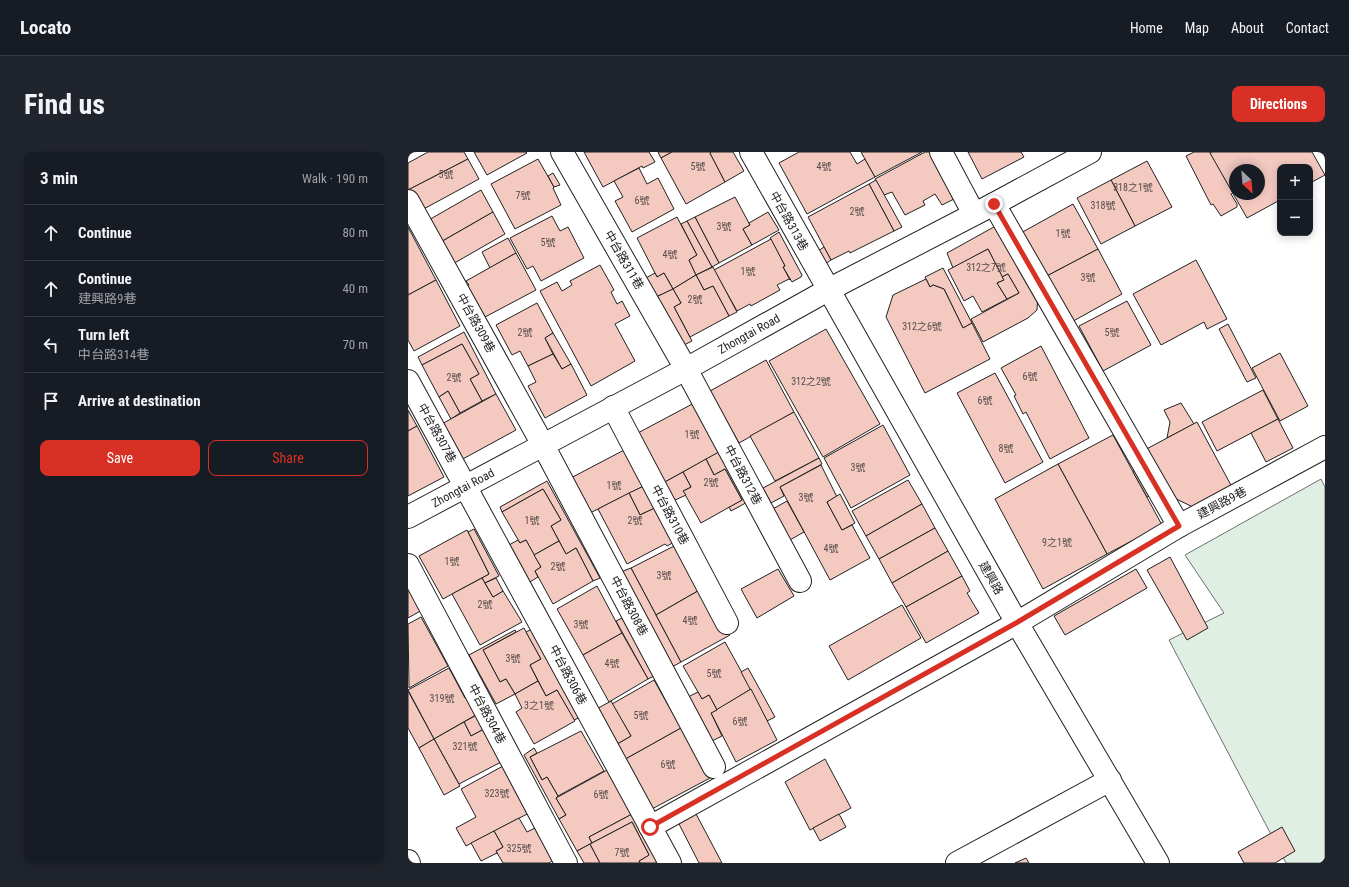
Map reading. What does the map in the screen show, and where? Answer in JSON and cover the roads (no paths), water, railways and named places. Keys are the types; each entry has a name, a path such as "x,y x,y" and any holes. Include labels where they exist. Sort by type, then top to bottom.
{"street":[{"name":"中台路311巷","path":"562,152 686,369"},
{"name":"中台路313巷","path":"750,152 828,290"},
{"path":"941,152 974,214"},
{"name":"Zhongtai Road","path":"408,517 686,369 828,290 994,204 1090,152"},
{"name":"中台路309巷","path":"408,202 543,445"},
{"path":"994,204 1179,526"},
{"name":"建興路","path":"828,290 1016,623 1158,863"},
{"name":"中台路312巷","path":"686,369 800,580"},
{"name":"中台路307巷","path":"408,380 466,486"},
{"name":"中台路310巷","path":"613,407 727,623"},
{"name":"中台路308巷","path":"543,445 714,767"},
{"name":"建興路9巷","path":"650,827 1016,623 1179,526 1325,447"},
{"name":"中台路306巷","path":"466,486 670,863"},
{"name":"中台路304巷","path":"408,565 566,863"},
{"path":"957,863 1110,780"}]}
